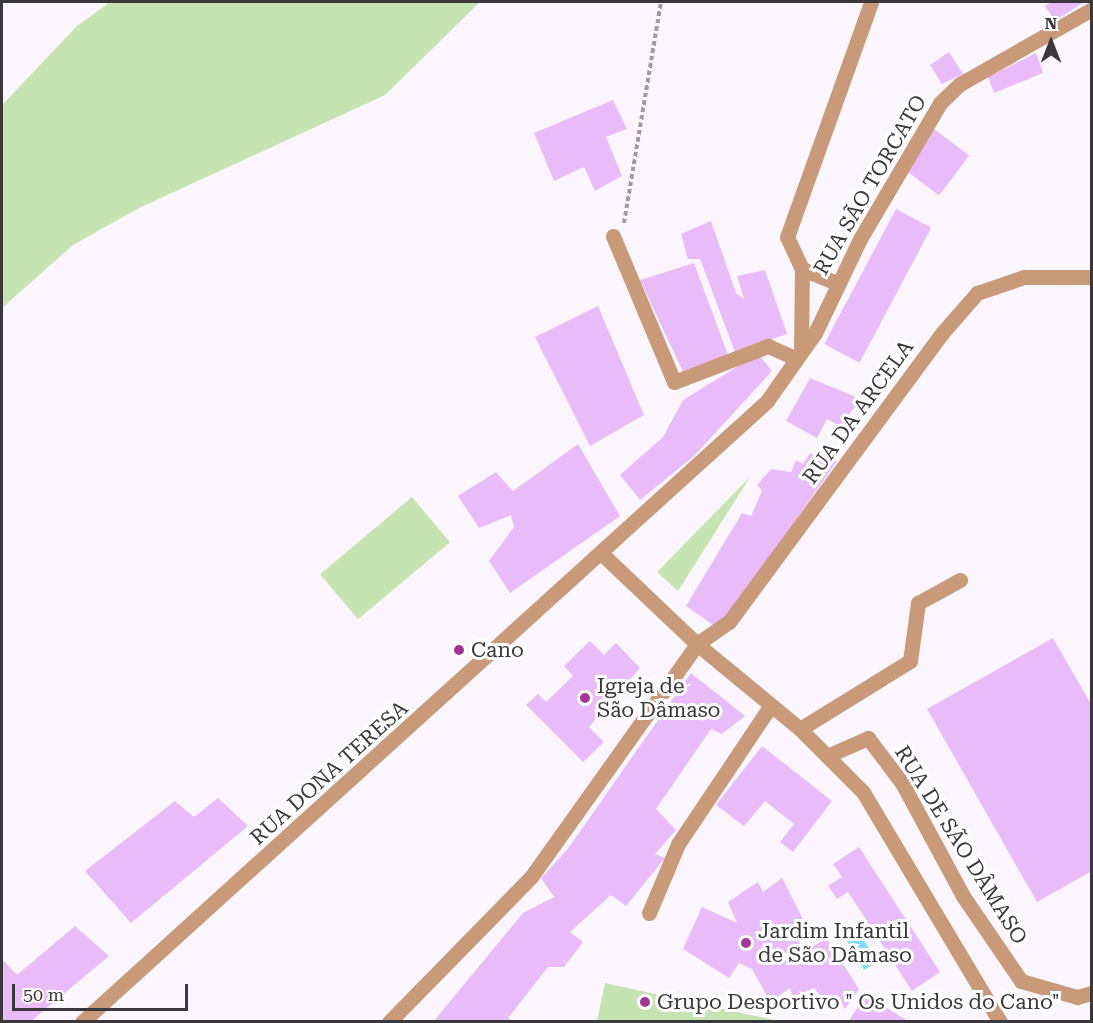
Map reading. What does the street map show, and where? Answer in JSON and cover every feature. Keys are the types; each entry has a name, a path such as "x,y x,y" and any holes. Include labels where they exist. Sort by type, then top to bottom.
{"street":[{"path":"837,284 802,269 790,250 790,221 871,2"},
{"name":"RUA SÃO TORCATO","path":"601,553 767,401 814,333 837,284 940,103 960,84 1092,9"},
{"path":"616,243 674,382 768,346 798,353"},
{"name":"RUA SÃO TORCATO","path":"798,353 802,269"},
{"name":"RUA DA ARCELA","path":"697,644 729,622 943,332 977,293 1024,277 1092,277"},
{"path":"601,553 697,644 800,729 863,792 905,855 1000,1022"},
{"name":"RUA DONA TERESA","path":"82,1022 601,553"},
{"path":"800,729 910,661 918,603 960,580"},
{"path":"389,1022 531,877 697,644"},
{"path":"649,912 678,844 771,705"},
{"name":"RUA DE SÃO DÂMASO","path":"827,756 868,738 902,783 963,896 1022,981 1077,997 1092,993"}],"path":[{"path":"616,243 660,2"}],"green space":[{"path":"110,2 480,2 385,95 139,208 73,245 2,308 2,105 77,26"},
{"path":"750,477 678,591 657,572"},
{"path":"412,497 450,542 358,619 320,574"},
{"name":"Grupo Desportivo \" Os Unidos do Cano\"","path":"605,983 774,1020 597,1021"}],"water":[{"path":"859,932 877,962 864,970 846,940"}],"building":[{"path":"1051,2 1084,2 1055,21 1045,6"},
{"path":"949,52 963,74 942,84 930,65"},
{"path":"1036,53 1043,73 994,93 988,77"},
{"path":"613,100 627,129 606,137 622,176 595,191 584,167 554,181 534,133"},
{"path":"934,129 969,155 939,195 904,169"},
{"path":"896,209 931,228 859,363 824,344"},
{"path":"711,221 736,293 744,299 737,276 765,270 787,334 735,352 700,259 688,259 681,234"},
{"path":"694,263 728,355 683,372 640,280"},
{"path":"598,306 644,415 590,446 535,337"},
{"path":"758,354 772,371 694,456 640,500 620,475 663,437 683,400"},
{"path":"810,378 861,399 840,426 827,419 817,438 786,421"},
{"path":"578,444 620,516 510,593 489,561 514,527 511,515 479,528 458,496 496,472 513,491"},
{"path":"810,453 837,461 726,620 713,625 686,606 742,513 751,516 762,491 757,485 771,469 791,472 796,460 803,464"},
{"path":"1053,638 1092,706 1092,871 1037,902 927,709"},
{"name":"Igreja de São Dâmaso","path":"590,641 604,655 616,643 640,668 589,727 604,742 583,762 526,705 538,694 546,702 573,676 564,666"},
{"path":"691,673 745,716 722,734 711,729 656,809 676,830 655,854 665,858 626,906 611,895 570,932 583,942 564,967 548,967 508,1018 514,1022 433,1022 523,913 554,897 541,878 567,850"},
{"path":"762,746 832,801 793,852 780,842 794,824 765,801 744,826 716,805"},
{"path":"218,798 248,826 131,923 85,871 175,801 194,817"},
{"path":"859,847 940,972 912,991 848,892 837,899 828,886 842,877 833,864"},
{"path":"782,878 806,925 790,929 804,950 827,939 859,989 845,1009 837,995 822,998 814,988 793,997 790,988 770,1002 752,969 739,963 729,978 683,949 702,907 737,923 728,902 758,882 763,892"},
{"path":"75,926 109,956 30,1022 2,1022 2,959 17,975"},
{"path":"866,995 906,1020 905,1022 848,1022"}],"place":[{"name":"Cano","path":"459,650"},
{"name":"Igreja de São Dâmaso","path":"585,698"},
{"name":"Jardim Infantil de São Dâmaso","path":"746,943"},
{"name":"Grupo Desportivo \" Os Unidos do Cano\"","path":"645,1002"}]}
